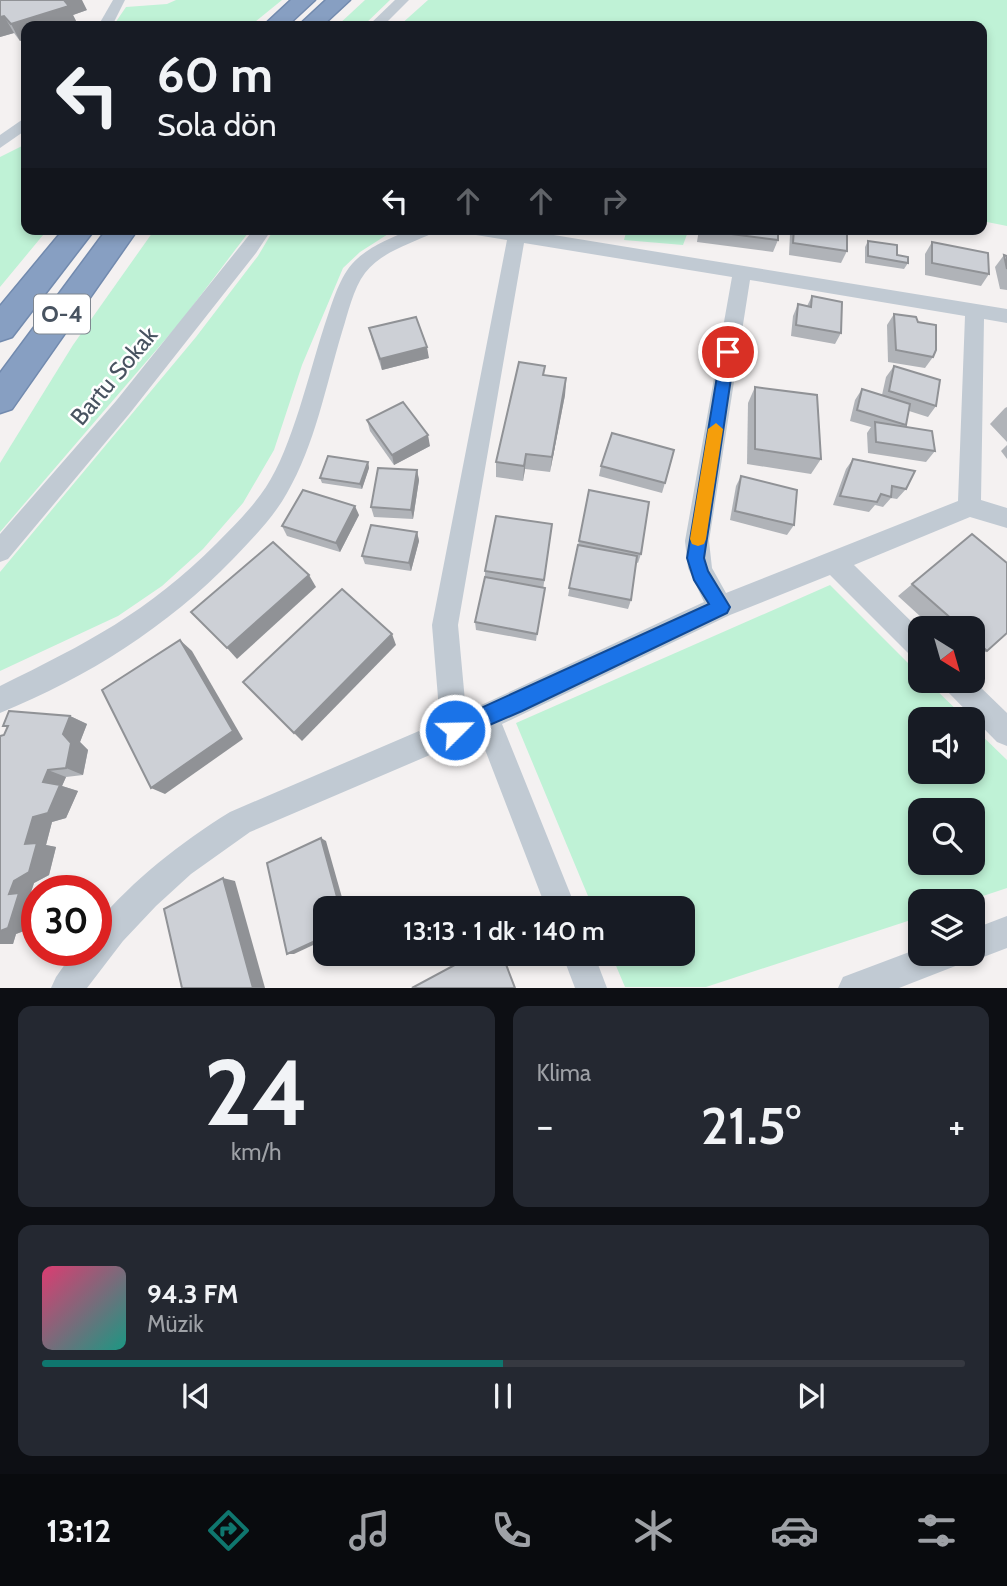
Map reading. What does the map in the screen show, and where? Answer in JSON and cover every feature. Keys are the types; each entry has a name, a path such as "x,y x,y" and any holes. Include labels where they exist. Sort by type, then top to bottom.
{"highway":[{"path":"280,21 304,0"},
{"path":"315,21 339,0"},
{"name":"O-4","path":"0,329 75,235"},
{"name":"O-4","path":"0,399 119,235"}],"street":[{"path":"108,21 119,0"},
{"path":"380,21 403,0"},
{"path":"0,143 21,126"},
{"name":"Bartu Sokak","path":"0,551 132,396 259,235"},
{"path":"0,700 93,653 143,622 209,566 260,515 282,485 342,301 356,270 376,252 414,235"},
{"path":"455,730 446,666 445,625 517,235 1007,316"},
{"path":"721,607 700,574 696,558 742,272"},
{"path":"969,507 975,310"},
{"path":"112,930 157,883 200,847 240,822 486,717 721,607 969,507 1007,518"},
{"path":"834,562 908,635"},
{"path":"967,693 1007,732"},
{"path":"486,717 556,896"},
{"path":"985,940 1007,932"},
{"path":"67,988 84,966"},
{"path":"583,966 592,988"},
{"path":"854,988 914,966"}],"green space":[{"path":"176,0 282,0 256,21 116,21 126,7 167,4"},
{"path":"365,0 390,0 368,21 342,21"},
{"path":"428,0 1007,0 1007,226 987,222 987,21 405,21"},
{"path":"21,146 21,235 43,235 0,287 0,157"},
{"path":"151,235 246,235 182,320 0,532 0,463 73,345"},
{"path":"270,235 387,235 360,252 343,268 302,365 274,450 243,503 203,549 162,586 118,616 0,671 0,572 196,337 258,256"},
{"path":"625,235 687,235 683,245 624,240"},
{"path":"830,585 908,663 908,693 939,693 954,707 908,707 908,784 985,784 985,739 1007,760 1007,888 985,895 985,889 908,889 908,921 706,987 625,987 616,966 695,966 695,896 588,896 516,723"}],"building":[{"path":"0,0 64,0 69,6 11,24 4,16 0,17"},
{"path":"740,235 778,235 778,240"},
{"path":"794,235 847,235 847,251 793,243"},
{"path":"868,241 897,245 897,255 908,257 908,263 868,256"},
{"path":"932,242 988,253 989,274 932,263"},
{"path":"812,296 842,302 841,333 796,325 798,304 811,307"},
{"path":"894,314 916,317 918,322 936,325 936,350 933,357 896,350"},
{"path":"416,317 427,347 380,359 369,328"},
{"path":"519,362 545,366 543,375 566,378 552,457 526,454 524,466 496,462"},
{"path":"894,366 940,380 936,406 889,391"},
{"path":"755,387 817,395 821,459 755,449"},
{"path":"862,389 910,404 906,425 857,410"},
{"path":"403,402 428,435 392,455 367,420"},
{"path":"875,422 932,431 935,451 876,442"},
{"path":"612,433 674,450 665,483 601,466"},
{"path":"328,456 368,462 360,484 320,478"},
{"path":"853,459 915,471 906,489 892,486 891,497 881,494 877,502 840,496"},
{"path":"378,468 417,470 411,510 371,507"},
{"path":"741,476 797,490 794,525 735,511"},
{"path":"303,490 355,506 336,543 282,526"},
{"path":"589,490 649,502 641,554 579,541"},
{"path":"496,516 552,524 544,580 485,571"},
{"path":"371,525 417,532 409,563 362,556"},
{"path":"972,534 1007,563 1007,633 987,651 985,616 948,616 912,584"},
{"path":"273,542 309,575 227,648 191,612"},
{"path":"578,545 637,556 631,600 569,588"},
{"path":"485,577 545,588 537,634 475,622"},
{"path":"342,589 392,634 294,733 243,682"},
{"path":"180,640 233,731 151,788 102,690"},
{"path":"9,711 70,716 63,734 71,743 66,768 48,770 43,782 60,785 48,813 33,817 25,844 37,843 29,872 14,881 9,894 19,893 8,928 0,931 0,736 4,735 8,726 3,726"},
{"path":"321,838 337,896 313,896 313,942 287,954 267,863"},
{"path":"223,878 253,988 182,988 164,909"},
{"path":"453,966 507,966 515,988 412,988"}],"slow traffic":[{"path":"698,539 716,429"}],"route":[{"path":"455,730 721,607 700,574 696,558 728,352"}]}
